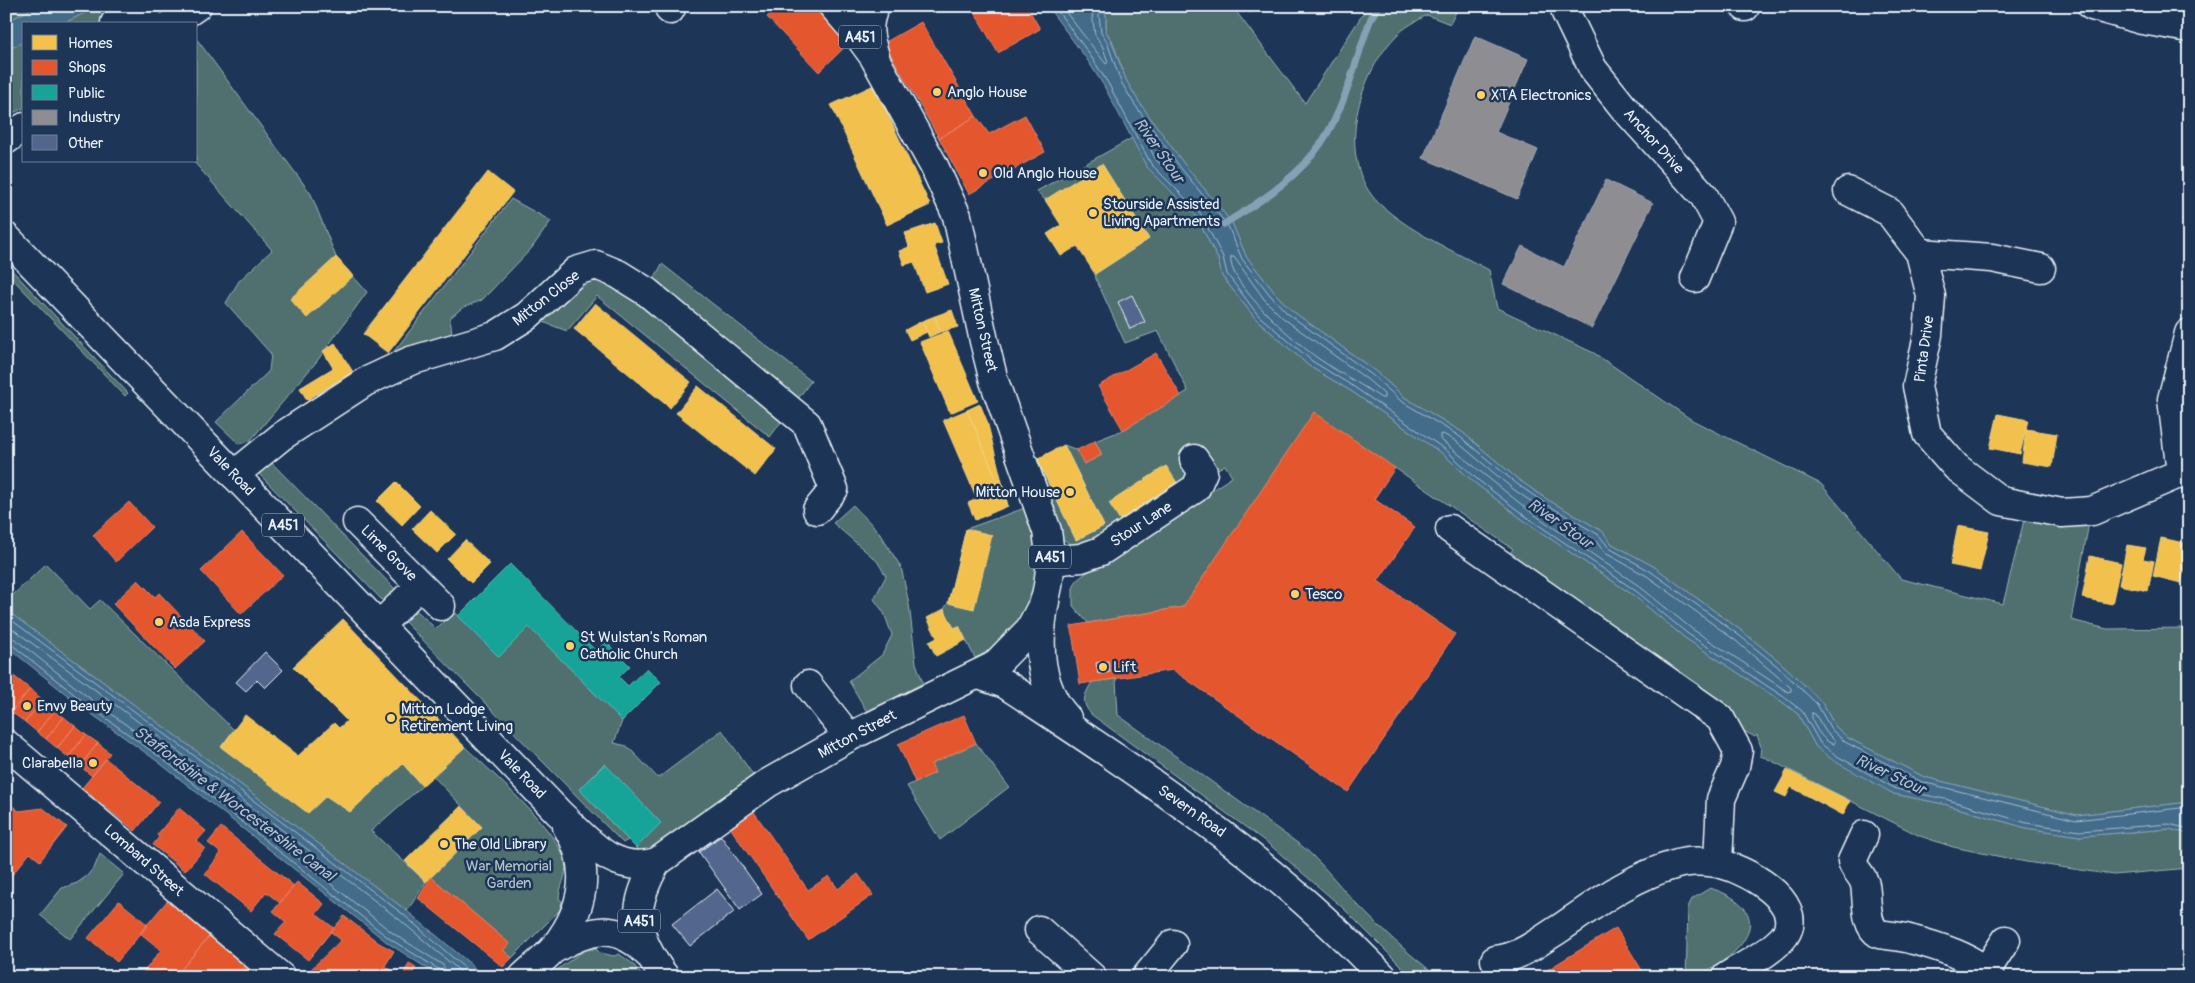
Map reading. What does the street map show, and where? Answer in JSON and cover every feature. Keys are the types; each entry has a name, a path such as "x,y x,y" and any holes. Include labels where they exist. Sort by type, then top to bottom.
{"street":[{"path":"174,22 196,6"},
{"name":"A451","path":"833,6 858,34 882,71"},
{"path":"875,6 869,22 869,33 882,71"},
{"name":"Anchor Drive","path":"1565,6 1566,13 1593,69 1679,170 1704,196 1718,222 1695,278"},
{"path":"2107,8 2170,26 2189,28"},
{"path":"117,22 143,10 149,22"},
{"name":"Mitton Street","path":"882,71 934,166 957,216 988,357 1047,531 1051,561 1042,618 1042,661 1047,688 1064,715 1084,736"},
{"path":"6,126 22,122"},
{"path":"6,140 22,128"},
{"name":"Pinta Drive","path":"1848,191 1889,212 1920,252 1931,296 1928,335 1917,386 1927,434 1956,467 2001,501 2062,513 2092,510 2185,475"},
{"name":"Vale Road","path":"6,223 14,246 559,813"},
{"path":"1920,252 1992,258 2041,268"},
{"name":"Mitton Close","path":"234,475 282,436 365,382 410,361 495,336 527,316 576,270 596,265 618,274 647,292 807,424 834,488 817,510"},
{"path":"2185,475 2172,399 2189,333"},
{"name":"Stour Lane","path":"1051,561 1081,558 1101,550 1196,488 1203,472 1194,459"},
{"name":"Lime Grove","path":"357,522 441,606"},
{"path":"1450,529 1720,718 1738,751 1735,767 1721,799 1718,863"},
{"name":"Lime Grove","path":"379,626 420,585"},
{"name":"Mitton Street","path":"658,862 768,783 849,737 994,666 1022,640 1038,616 1045,600"},
{"name":"Severn Road","path":"979,675 1006,684 1194,812 1258,860 1327,921 1383,977"},
{"path":"808,685 849,737"},
{"name":"Lombard Street","path":"6,744 280,977"},
{"path":"553,949 575,915 584,873 581,855 573,836 559,813"},
{"name":"A451","path":"559,813 591,843 616,860 627,865 642,867 658,862"},
{"path":"1864,835 1854,853 1853,866 1865,882 1870,925 1879,934 1915,940 1965,959 1988,974 2006,940"},
{"name":"A451","path":"658,862 643,887 639,900 640,925 648,954 665,977"},
{"path":"1495,960 1508,959 1524,951 1598,903 1648,874 1676,864 1718,863 1744,873 1774,891 1785,905 1789,919 1785,934 1774,945 1726,977"},
{"path":"1039,930 1092,977"},
{"path":"523,977 553,949 578,935 610,933 625,935 636,942 648,954"},
{"path":"1146,977 1174,944"}],"green space":[{"path":"6,6 37,6 6,22"},
{"path":"99,6 173,6 151,22 66,22"},
{"path":"1102,6 1232,6 1305,103 1368,6 1459,6 1450,24 1427,15 1399,33 1382,53 1370,74 1361,97 1356,122 1355,146 1359,169 1368,190 1384,208 1421,234 1489,270 1497,308 1594,353 1692,420 1821,484 1901,579 2003,604 2024,520 2058,525 2089,523 2071,620 2107,629 2189,628 2189,802 2077,815 1924,777 1848,738 1835,726 1821,701 1780,662 1743,632 1653,566 1612,544 1602,531 1548,500 1519,480 1462,432 1404,397 1375,371 1291,310 1274,292 1246,256 1232,223 1184,164 1139,102 1126,80 1112,40 1106,32 1106,16"},
{"path":"198,41 311,194 336,257 367,292 317,361 250,441 239,444 216,422 269,371 271,354 226,303 239,281 272,250 194,162 198,162"},
{"path":"22,43 22,109 6,116 6,50"},
{"path":"1132,138 1147,167 1196,216 1218,259 1222,276 1255,318 1309,366 1351,391 1443,454 1475,483 1526,522 1633,595 1685,638 1798,714 1816,747 1894,794 1944,804 2026,828 2080,836 2169,829 2189,834 2189,868 2114,875 2026,862 1953,847 1920,836 1760,756 1761,747 1757,735 1755,737 1720,718 1502,565 1513,549 1395,468 1183,607 1088,623 1073,606 1073,588 1077,580 1232,477 1225,465 1181,489 1166,466 1109,503 1124,526 1107,537 1074,547 1060,537 1034,463 1037,459 1076,540 1104,526 1064,445 1077,450 1084,464 1102,455 1095,441 1123,430 1188,391 1158,331 1125,343 1096,279 1095,274 1149,239 1102,164 1045,200 1037,191"},
{"path":"511,199 551,221 531,249 482,300 462,308 450,318 454,348 389,358"},
{"path":"6,264 128,393 125,396 6,272"},
{"path":"662,264 811,381 770,437 597,296 567,331 527,316 576,271 647,292"},
{"path":"269,460 398,592 386,604 260,475 259,472"},
{"path":"853,505 878,531 901,567 909,604 916,663 923,683 867,712 849,681 882,655 892,635 884,613 874,599 886,576 877,561 833,523"},
{"path":"1025,508 1036,545 1037,563 1031,597 1015,626 1004,639 975,658 959,626 954,628 944,609 948,603 966,529"},
{"path":"46,564 90,609 100,600 234,730 221,747 308,813 326,796 350,812 403,764 422,786 371,831 426,882 407,911 211,762 6,610 6,592 12,596"},
{"path":"414,608 436,629 454,611 499,657 529,627 622,721 614,743 627,746 658,778 722,730 753,775 651,850 643,853 636,848 661,823 604,764 579,789 628,840 623,843 402,619"},
{"path":"1116,679 1118,715 1303,847 1384,931 1439,977 1412,977 1343,908 1270,845 1092,715 1086,706 1085,699 1092,682"},
{"path":"976,743 1009,787 940,840 907,786 934,773 931,764"},
{"name":"War Memorial Garden","path":"465,747 537,818 560,849 565,862 566,867 559,894 559,899 562,901 560,910 512,958 503,950 509,944 431,877 482,827 433,776"},
{"path":"100,854 124,874 70,939 40,915 62,888 77,883 87,876 95,866"},
{"path":"1710,888 1740,903 1747,912 1750,922 1748,933 1731,955 1717,965 1699,975 1686,977 1688,907 1692,899"},
{"path":"586,949 596,949 600,953 614,956 619,954 633,964 643,977 547,977"}],"water":[{"path":"37,6 99,6 66,22 22,22 22,43 6,50 6,22"},
{"name":"River Stour","path":"1047,6 1102,6 1106,16 1106,32 1111,40 1126,80 1139,102 1184,164 1232,223 1246,256 1274,292 1291,310 1375,371 1404,397 1462,432 1519,480 1548,500 1602,531 1612,544 1653,566 1743,632 1780,662 1821,701 1835,726 1848,738 1924,777 2077,815 2189,802 2189,834 2169,829 2080,836 2026,828 1944,804 1894,794 1834,761 1816,747 1798,714 1685,638 1633,595 1526,522 1475,483 1443,454 1351,391 1309,366 1255,318 1222,276 1218,259 1196,216 1147,167 1104,86 1086,58"},
{"name":"Staffordshire & Worcestershire Canal","path":"6,610 211,762 407,911 473,966 482,977 440,977 388,943 157,761 86,710 6,646"}],"building: Homes":[{"path":"874,85 930,205 887,225 831,105"},
{"name":"Stourside Assisted Living Apartments","path":"1102,164 1149,239 1095,274 1077,246 1061,256 1047,234 1061,225 1045,200"},
{"path":"488,172 513,192 388,353 363,334"},
{"path":"935,223 942,243 934,245 948,284 925,292 914,262 904,265 899,251 909,247 905,233"},
{"path":"336,257 353,276 307,318 290,299"},
{"path":"595,303 691,382 670,408 574,329"},
{"path":"952,310 958,327 940,332 935,316"},
{"path":"935,316 940,332 929,337 922,321"},
{"path":"922,321 927,332 910,340 905,330"},
{"path":"948,331 978,401 950,413 920,342"},
{"path":"335,343 353,372 307,400 300,388 333,368 323,351"},
{"path":"698,386 776,449 755,476 676,413"},
{"path":"980,404 987,421 1008,506 967,410"},
{"path":"967,410 1008,506 975,520 968,503 977,499 943,420"},
{"path":"1998,414 2028,420 2020,454 1990,448"},
{"path":"2026,429 2057,434 2052,467 2022,462"},
{"name":"Mitton House","path":"1064,445 1104,526 1076,540 1037,459"},
{"path":"1166,466 1181,489 1124,526 1109,503"},
{"path":"396,482 420,506 402,525 377,501"},
{"path":"430,510 456,534 437,553 412,529"},
{"path":"1958,526 1989,532 1980,571 1950,565"},
{"path":"966,529 992,535 974,609 948,603"},
{"path":"2161,538 2189,544 2181,583 2153,576"},
{"path":"465,540 490,564 471,583 447,559"},
{"path":"2127,545 2146,548 2143,559 2154,561 2148,591 2119,585"},
{"path":"2090,556 2121,563 2112,604 2082,598"},
{"path":"2189,559 2189,575 2183,572"},
{"path":"944,609 954,628 959,626 966,640 936,656 929,642 937,638 927,618"},
{"name":"Mitton Lodge Retirement Living","path":"343,619 465,747 422,786 403,764 350,812 326,796 308,813 221,747 245,715 298,756 334,723 339,728 347,721 293,667"},
{"path":"1787,770 1850,801 1843,815 1791,787 1786,797 1775,792"},
{"name":"The Old Library","path":"461,806 482,827 426,882 405,861"}],"building: Shops":[{"path":"779,6 816,6 850,42 819,72 767,17"},
{"name":"Anglo House","path":"971,6 1027,6 1040,29 998,53"},
{"name":"Anglo House","path":"921,22 976,116 939,138 884,43"},
{"name":"Old Anglo House","path":"1025,115 1045,152 969,194 939,138 976,116 989,134"},
{"path":"1156,353 1181,396 1123,430 1098,386"},
{"name":"Tesco","path":"1314,412 1395,468 1374,499 1415,527 1378,581 1455,634 1348,792 1173,670 1080,684 1071,626 1183,607"},
{"path":"1095,441 1102,455 1084,464 1077,450"},
{"path":"129,502 152,527 116,562 93,535"},
{"path":"242,532 283,575 241,614 201,571"},
{"name":"Asda Express","path":"138,580 155,597 159,593 205,641 175,669 113,604"},
{"path":"6,670 30,689 11,712 6,708"},
{"name":"Envy Beauty","path":"30,689 43,700 25,722 11,712"},
{"path":"43,700 55,710 37,732 25,722"},
{"path":"55,710 64,717 46,739 37,732"},
{"path":"964,715 976,743 931,764 935,773 915,782 898,744"},
{"path":"64,717 75,726 57,748 46,739"},
{"path":"75,726 86,735 68,757 57,748"},
{"path":"86,735 98,743 80,766 68,757"},
{"name":"Clarabella","path":"98,743 110,753 92,776 80,766"},
{"path":"106,759 159,802 135,831 82,788"},
{"path":"6,801 19,811 43,808 67,827 40,861 30,853 6,882"},
{"path":"179,808 206,831 197,841 205,848 185,871 153,845 159,837 157,835"},
{"path":"752,809 808,890 829,876 838,889 858,874 873,895 808,940 729,826"},
{"path":"221,827 294,886 280,903 266,892 251,911 205,874 221,853 208,843"},
{"path":"431,877 510,944 503,950 512,958 503,967 418,898"},
{"path":"297,882 324,904 316,914 334,928 308,960 275,934 286,922 273,911"},
{"path":"168,900 210,935 175,977 147,977 143,973 161,950 140,933"},
{"path":"119,901 148,925 117,962 88,938"},
{"path":"344,916 379,943 394,951 385,966 395,972 392,977 304,976 341,940 331,932"},
{"path":"1616,928 1643,972 1635,977 1544,977 1542,973"},
{"path":"210,935 246,964 235,977 175,977"},
{"path":"409,963 416,967 411,977 407,977 403,975"},
{"path":"246,964 262,977 235,977"}],"building: Public":[{"name":"St Wulstan's Roman Catholic Church","path":"510,564 596,651 606,642 630,666 619,677 628,686 647,668 661,682 622,721 529,627 499,657 458,616"},
{"path":"605,764 661,823 636,848 579,789"}],"building: Industry":[{"path":"1244,6 1259,6 1249,13"},
{"name":"XTA Electronics","path":"1475,36 1528,59 1496,132 1538,150 1517,199 1423,158"},
{"path":"1606,180 1653,203 1592,328 1503,284 1522,246 1564,267"}],"building: Other":[{"path":"1132,295 1145,322 1130,329 1118,302"},
{"path":"265,652 283,670 265,688 257,680 246,691 236,682"},
{"name":"Lift","path":"1108,661 1110,672 1098,674 1096,663"},
{"path":"721,836 762,894 740,910 699,852"},
{"path":"717,889 735,911 690,946 672,924"}],"waterway":[{"path":"1224,224 1283,184 1304,165 1324,139 1347,89 1371,18 1379,6"}],"place":[{"name":"Anglo House","path":"937,92"},
{"name":"XTA Electronics","path":"1481,95"},
{"name":"Old Anglo House","path":"983,173"},
{"name":"Stourside Assisted Living Apartments","path":"1093,213"},
{"name":"Mitton House","path":"1070,492"},
{"name":"Tesco","path":"1295,594"},
{"name":"Asda Express","path":"159,622"},
{"name":"St Wulstan's Roman Catholic Church","path":"570,646"},
{"name":"Lift","path":"1103,667"},
{"name":"Envy Beauty","path":"27,706"},
{"name":"Mitton Lodge Retirement Living","path":"391,718"},
{"name":"Clarabella","path":"93,763"},
{"name":"The Old Library","path":"444,844"}]}
